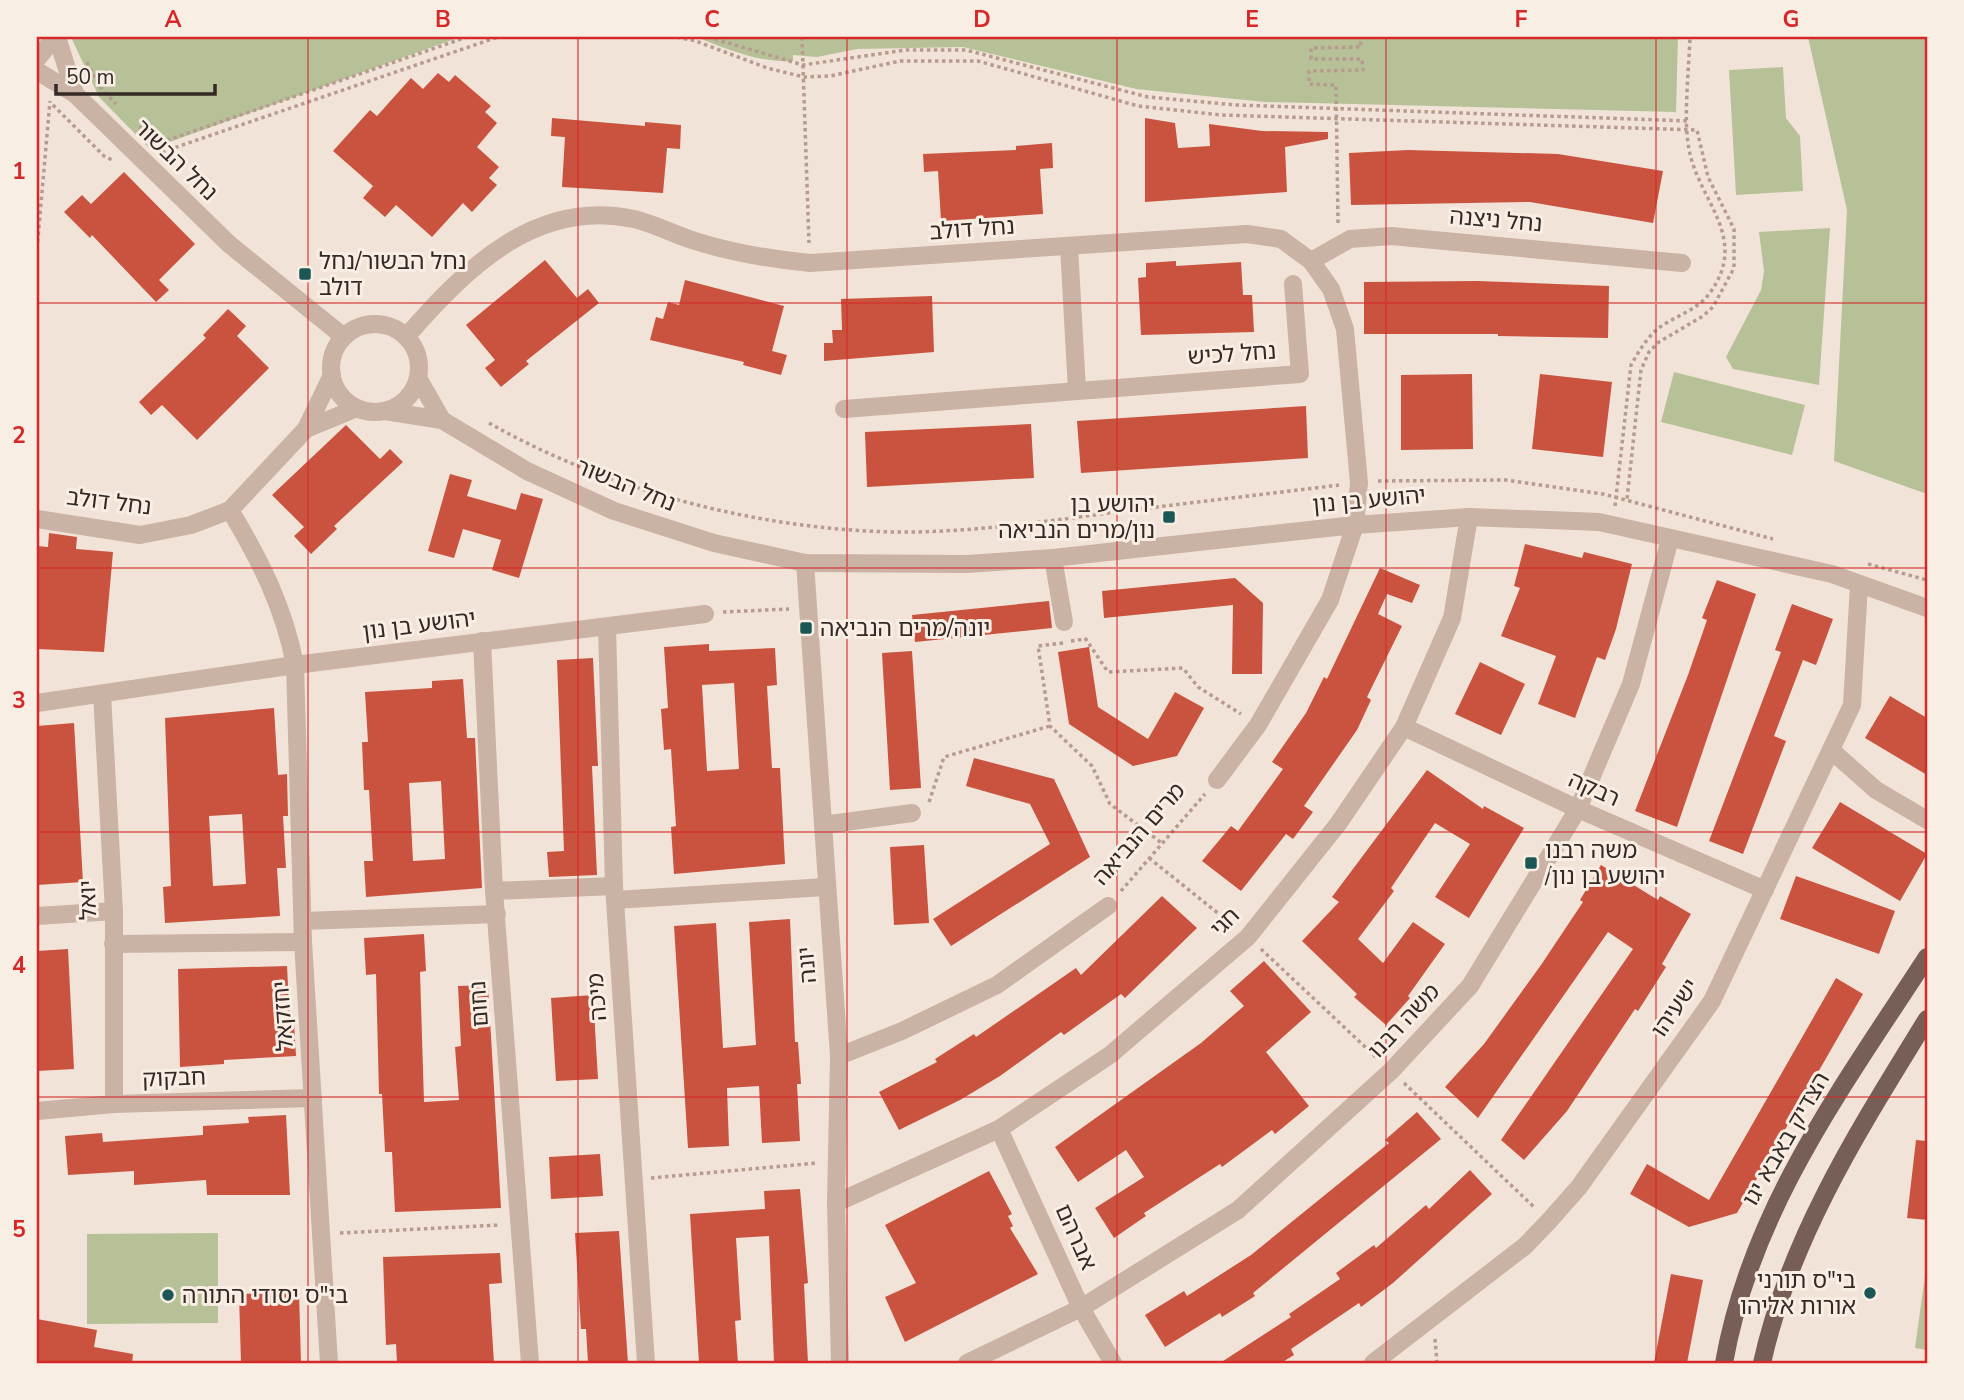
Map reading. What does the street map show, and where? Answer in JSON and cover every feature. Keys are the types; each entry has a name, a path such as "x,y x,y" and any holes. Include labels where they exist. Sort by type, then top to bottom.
{"main road":[{"name":"הצדיק באבא יגו","path":"1724,1363 1739,1294 1782,1187 1927,957"},
{"path":"1762,1363 1782,1292 1810,1224 1852,1140 1927,1019"}],"street":[{"path":"37,59 56,37"},
{"name":"נחל הבשור","path":"56,37 75,94"},
{"name":"נחל הבשור","path":"44,76 75,94 229,244 344,337"},
{"name":"נחל דולב","path":"406,337 450,287 506,244 550,221 589,214 635,220 755,257 810,263 1247,234 1281,239 1311,261 1331,289 1345,329 1359,483 1355,525"},
{"name":"נחל ניצנה","path":"1311,261 1350,239 1391,236 1682,263"},
{"path":"1069,247 1077,390"},
{"name":"נחל לכיש","path":"844,409 1300,374 1293,284"},
{"path":"370,325 383,325 406,337 418,359 418,378 406,399 385,411 357,408 341,395 332,375 334,354 344,337 370,325"},
{"name":"נחל דולב","path":"37,519 140,535 180,528 230,510 306,429 332,375"},
{"name":"נחל הבשור","path":"418,378 442,420"},
{"name":"נחל דולב","path":"306,429 357,408"},
{"name":"נחל הבשור","path":"385,411 442,420 527,471 614,511 714,543 805,562"},
{"name":"יחזקאל","path":"230,510 268,575 288,625 295,665 303,942 329,1363"},
{"name":"יהושע בן נון","path":"805,562 968,565 1355,525 1469,517 1599,522 1832,575 1927,608"},
{"name":"חגי","path":"836,1203 999,1129 1110,1055 1248,937 1338,824 1405,727 1452,618 1469,517"},
{"name":"מרים הנביאה","path":"1217,780 1258,725 1330,600 1355,525"},
{"name":"משה רבנו","path":"967,1363 1081,1308 1238,1210 1391,1071 1470,986 1578,809 1631,684 1670,539"},
{"path":"1053,558 1064,622"},
{"name":"יונה","path":"805,562 825,887 839,1056 836,1203 840,1363"},
{"name":"ישעיהו","path":"1373,1363 1525,1246 1549,1222 1579,1188 1712,1001 1852,705 1859,585"},
{"name":"יהושע בן נון","path":"37,703 295,665 705,614"},
{"name":"מיכה","path":"607,627 614,893 646,1363"},
{"name":"נחום","path":"482,641 494,891 530,1363"},
{"name":"יואל","path":"102,694 114,911 114,1104"},
{"name":"רבקה","path":"1405,727 1578,809 1765,890"},
{"path":"1832,751 1876,790 1927,820"},
{"path":"823,824 912,813"},
{"path":"494,891 614,893 825,887"},
{"name":"מרים הנביאה","path":"839,1056 902,1031 997,985 1108,906"},
{"path":"37,916 114,911"},
{"path":"303,921 497,914"},
{"path":"113,944 303,942"},
{"name":"חבקוק","path":"37,1111 114,1104 313,1098"},
{"name":"אברהם","path":"999,1129 1081,1308 1113,1363"}],"path":[{"path":"138,158 165,142 467,37"},
{"path":"134,123 177,149 498,37"},
{"path":"677,37 767,68 804,77 830,76 900,61 978,61 1138,106 1221,115 1336,121 1697,130 1708,177 1734,229 1734,268 1713,307 1649,352 1641,370 1627,499"},
{"path":"708,37 803,65 906,50 966,50 1148,97 1338,111 1688,121"},
{"path":"802,37 810,263"},
{"path":"1338,232 1336,85 1309,84 1309,71 1363,70 1362,59 1311,59 1311,48 1361,47 1360,37"},
{"path":"83,55 100,87 122,110"},
{"path":"37,249 44,76"},
{"path":"489,423 537,450 648,491 740,514 850,530 895,532 1036,523 1394,479 1506,480 1627,499 1786,542"},
{"path":"1864,563 1927,580"},
{"path":"705,614 808,607"},
{"path":"1064,622 1086,639 1108,672 1183,668 1198,687 1258,725"},
{"path":"1086,639 1038,646 1051,726 1092,766 1110,804 1163,845"},
{"path":"912,813 929,802 944,757 1051,726"},
{"name":"מרים הנביאה","path":"1108,906 1217,780"},
{"path":"1149,858 1248,937 1549,1222"},
{"path":"635,1180 836,1162"},
{"path":"321,1234 519,1224"}],"green space":[{"path":"71,37 460,37 150,149 99,97"},
{"path":"696,37 1678,37 1676,112 1265,102 1136,89 963,47 857,49 817,57 793,55 793,61 780,61 743,54"},
{"path":"1808,37 1927,37 1927,494 1834,461 1847,210"},
{"path":"1783,67 1786,118 1800,136 1803,191 1736,195 1729,70"},
{"path":"1830,228 1819,385 1733,369 1726,357 1761,290 1764,271 1759,232"},
{"path":"1674,372 1805,405 1792,455 1661,422"},
{"path":"218,1233 218,1323 87,1324 87,1234"},
{"path":"1927,1261 1927,1350 1915,1348"}],"building":[{"path":"438,73 449,82 455,75 491,106 485,112 497,123 477,147 499,167 489,178 497,185 472,212 463,203 432,237 396,205 385,217 363,198 373,186 333,151 370,110 377,116 411,78 423,89"},
{"path":"552,118 645,126 645,122 681,125 680,149 667,148 663,193 562,187 565,137 551,136"},
{"path":"1145,118 1175,123 1178,148 1210,146 1209,124 1262,131 1328,132 1328,139 1285,147 1287,192 1145,202"},
{"path":"1052,143 1053,168 1040,169 1043,214 941,221 938,171 924,172 923,154 1016,150 1016,146"},
{"path":"1408,150 1558,154 1663,171 1653,223 1530,202 1351,205 1349,153"},
{"path":"124,172 195,244 159,280 169,290 156,302 92,235 90,238 64,212 82,195 91,204"},
{"path":"545,260 577,298 588,289 599,303 526,361 529,364 501,387 485,368 495,360 466,325"},
{"path":"1176,261 1176,266 1241,262 1243,295 1252,295 1254,332 1141,335 1138,278 1146,277 1146,263"},
{"path":"685,280 784,306 772,351 787,355 781,375 743,365 744,362 650,340 656,317 663,319 668,302 679,305"},
{"path":"1477,281 1609,286 1608,338 1498,334 1364,334 1364,282"},
{"path":"932,296 934,352 824,361 824,343 833,343 832,330 842,330 841,299"},
{"path":"228,309 246,326 237,336 269,368 197,440 162,405 151,415 139,402 206,338 203,335"},
{"path":"1472,374 1473,449 1401,450 1401,375"},
{"path":"1540,374 1612,382 1603,457 1532,449"},
{"path":"1306,406 1308,458 1081,473 1077,421"},
{"path":"1031,424 1034,478 867,487 865,432"},
{"path":"346,425 380,459 390,449 403,462 334,526 337,529 311,554 294,536 304,527 272,495"},
{"path":"450,474 472,480 467,496 516,510 521,493 543,499 519,578 492,570 501,540 463,529 454,558 428,551"},
{"path":"49,533 77,537 76,549 113,552 104,652 37,649 37,546 48,547"},
{"path":"1525,544 1582,558 1584,552 1632,564 1616,629 1605,660 1597,657 1575,718 1538,704 1556,656 1501,636 1520,588 1514,586"},
{"path":"1380,568 1420,585 1412,603 1387,594 1378,614 1402,626 1367,697 1371,700 1357,730 1304,806 1313,812 1293,839 1286,834 1241,891 1202,861 1231,826 1238,831 1283,769 1272,762 1306,713 1324,677 1327,679"},
{"path":"1235,578 1263,603 1262,674 1232,674 1233,605 1104,618 1102,591"},
{"path":"1717,580 1756,594 1677,827 1635,811 1688,675 1707,620 1702,618"},
{"path":"1049,601 1052,628 915,642 912,615"},
{"path":"1792,604 1833,619 1816,665 1803,660 1774,736 1786,741 1743,854 1709,841 1781,652 1775,650"},
{"path":"709,644 709,651 775,648 777,685 767,686 772,768 780,768 785,864 674,874 671,827 676,826 671,749 664,750 661,709 668,708 664,647","holes":["734,683 739,769 707,771 702,685"]},
{"path":"1089,647 1098,707 1148,739 1175,692 1204,708 1177,756 1133,766 1069,724 1058,652"},
{"path":"912,651 921,788 890,790 882,653"},
{"path":"593,658 598,766 592,766 597,875 549,877 547,852 564,851 557,660"},
{"path":"1480,662 1525,684 1501,735 1455,714"},
{"path":"463,679 467,738 475,738 482,888 366,897 364,861 373,861 369,790 364,790 362,742 368,742 365,692 432,688 432,681","holes":["441,781 445,859 413,861 409,783"]},
{"path":"1890,696 1927,718 1927,775 1865,738"},
{"path":"274,708 278,775 287,774 288,816 283,816 286,868 277,868 280,916 165,923 163,887 171,886 165,718","holes":["242,814 246,884 213,886 209,816"]},
{"path":"74,723 83,882 37,885 37,726"},
{"path":"974,758 1054,779 1090,857 951,946 933,919 1050,844 1030,804 966,786"},
{"path":"1427,770 1483,809 1484,806 1524,828 1469,918 1435,897 1470,844 1435,823 1391,888 1394,891 1358,939 1383,963 1413,922 1445,944 1408,996 1410,998 1386,1025 1354,997 1357,994 1302,941 1339,902 1332,897"},
{"path":"1840,802 1927,854 1900,901 1812,848"},
{"path":"924,845 929,923 894,925 890,847"},
{"path":"1601,865 1658,900 1660,896 1691,914 1662,964 1666,967 1638,1011 1635,1009 1567,1111 1524,1160 1501,1140 1633,949 1608,932 1478,1118 1445,1087 1484,1044 1541,965 1583,902 1580,900"},
{"path":"1796,876 1895,911 1879,954 1780,919"},
{"path":"1162,896 1197,928 1125,998 1121,994 1064,1035 1061,1032 1000,1076 960,1100 899,1130 879,1092 937,1062 935,1059 974,1034 976,1037 1076,968 1081,975"},
{"path":"790,919 795,1042 798,1042 801,1084 797,1084 800,1141 762,1143 759,1086 727,1088 729,1146 688,1148 674,926 716,923 723,1048 756,1045 749,922"},
{"path":"424,934 426,971 420,972 424,1102 459,1100 455,1047 461,1046 458,986 488,985 501,1208 395,1212 392,1152 385,1152 382,1094 379,1094 376,974 366,975 364,938"},
{"path":"68,949 74,1069 37,1071 37,951"},
{"path":"1264,961 1311,1012 1266,1052 1309,1106 1275,1134 1272,1130 1222,1167 1220,1164 1144,1213 1146,1216 1114,1238 1095,1208 1144,1177 1126,1150 1078,1182 1055,1147 1201,1043 1244,1006 1230,991"},
{"path":"287,966 290,1024 294,1023 296,1056 224,1060 224,1064 180,1067 178,969"},
{"path":"1836,978 1863,994 1737,1213 1689,1227 1630,1194 1647,1164 1709,1200"},
{"path":"593,995 598,1079 556,1081 551,998"},
{"path":"1417,1112 1441,1139 1253,1293 1255,1296 1222,1317 1220,1313 1165,1347 1145,1315 1184,1291 1187,1296 1251,1255 1389,1143 1385,1140"},
{"path":"286,1115 290,1195 207,1195 206,1180 134,1185 134,1171 68,1175 65,1136 102,1133 103,1142 203,1135 203,1126 249,1123 248,1117"},
{"path":"1916,1140 1927,1141 1927,1220 1907,1218"},
{"path":"600,1154 603,1196 551,1199 549,1157"},
{"path":"1470,1170 1492,1194 1393,1283 1361,1307 1359,1303 1291,1349 1294,1355 1281,1363 1220,1363 1291,1317 1289,1314 1340,1279 1336,1273 1374,1245 1376,1248 1426,1205 1429,1209"},
{"path":"989,1171 1012,1214 1008,1216 1013,1226 1010,1228 1038,1274 905,1342 885,1297 916,1283 885,1225"},
{"path":"800,1189 808,1283 804,1284 808,1363 774,1363 769,1236 736,1238 741,1320 735,1321 738,1363 699,1363 690,1214 765,1209 764,1191"},
{"path":"619,1231 628,1363 588,1363 586,1329 581,1329 575,1233"},
{"path":"500,1253 502,1283 489,1284 494,1363 397,1363 396,1344 386,1345 383,1257"},
{"path":"1671,1274 1703,1280 1687,1363 1654,1363"},
{"path":"299,1292 301,1363 241,1363 239,1294"},
{"path":"37,1319 97,1330 94,1347 133,1354 132,1363 37,1363"}],"place":[{"name":"נחל הבשור/נחל דולב","path":"305,274"},
{"name":"יהושע בן נון/מרים הנביאה","path":"1169,517"},
{"name":"יונה/מרים הנביאה","path":"806,628"},
{"name":"משה רבנו /יהושע בן נון","path":"1531,863"},
{"name":"בי\"ס תורני אורות אליהו","path":"1870,1293"},
{"name":"בי\"ס יסודי התורה","path":"168,1295"}]}
